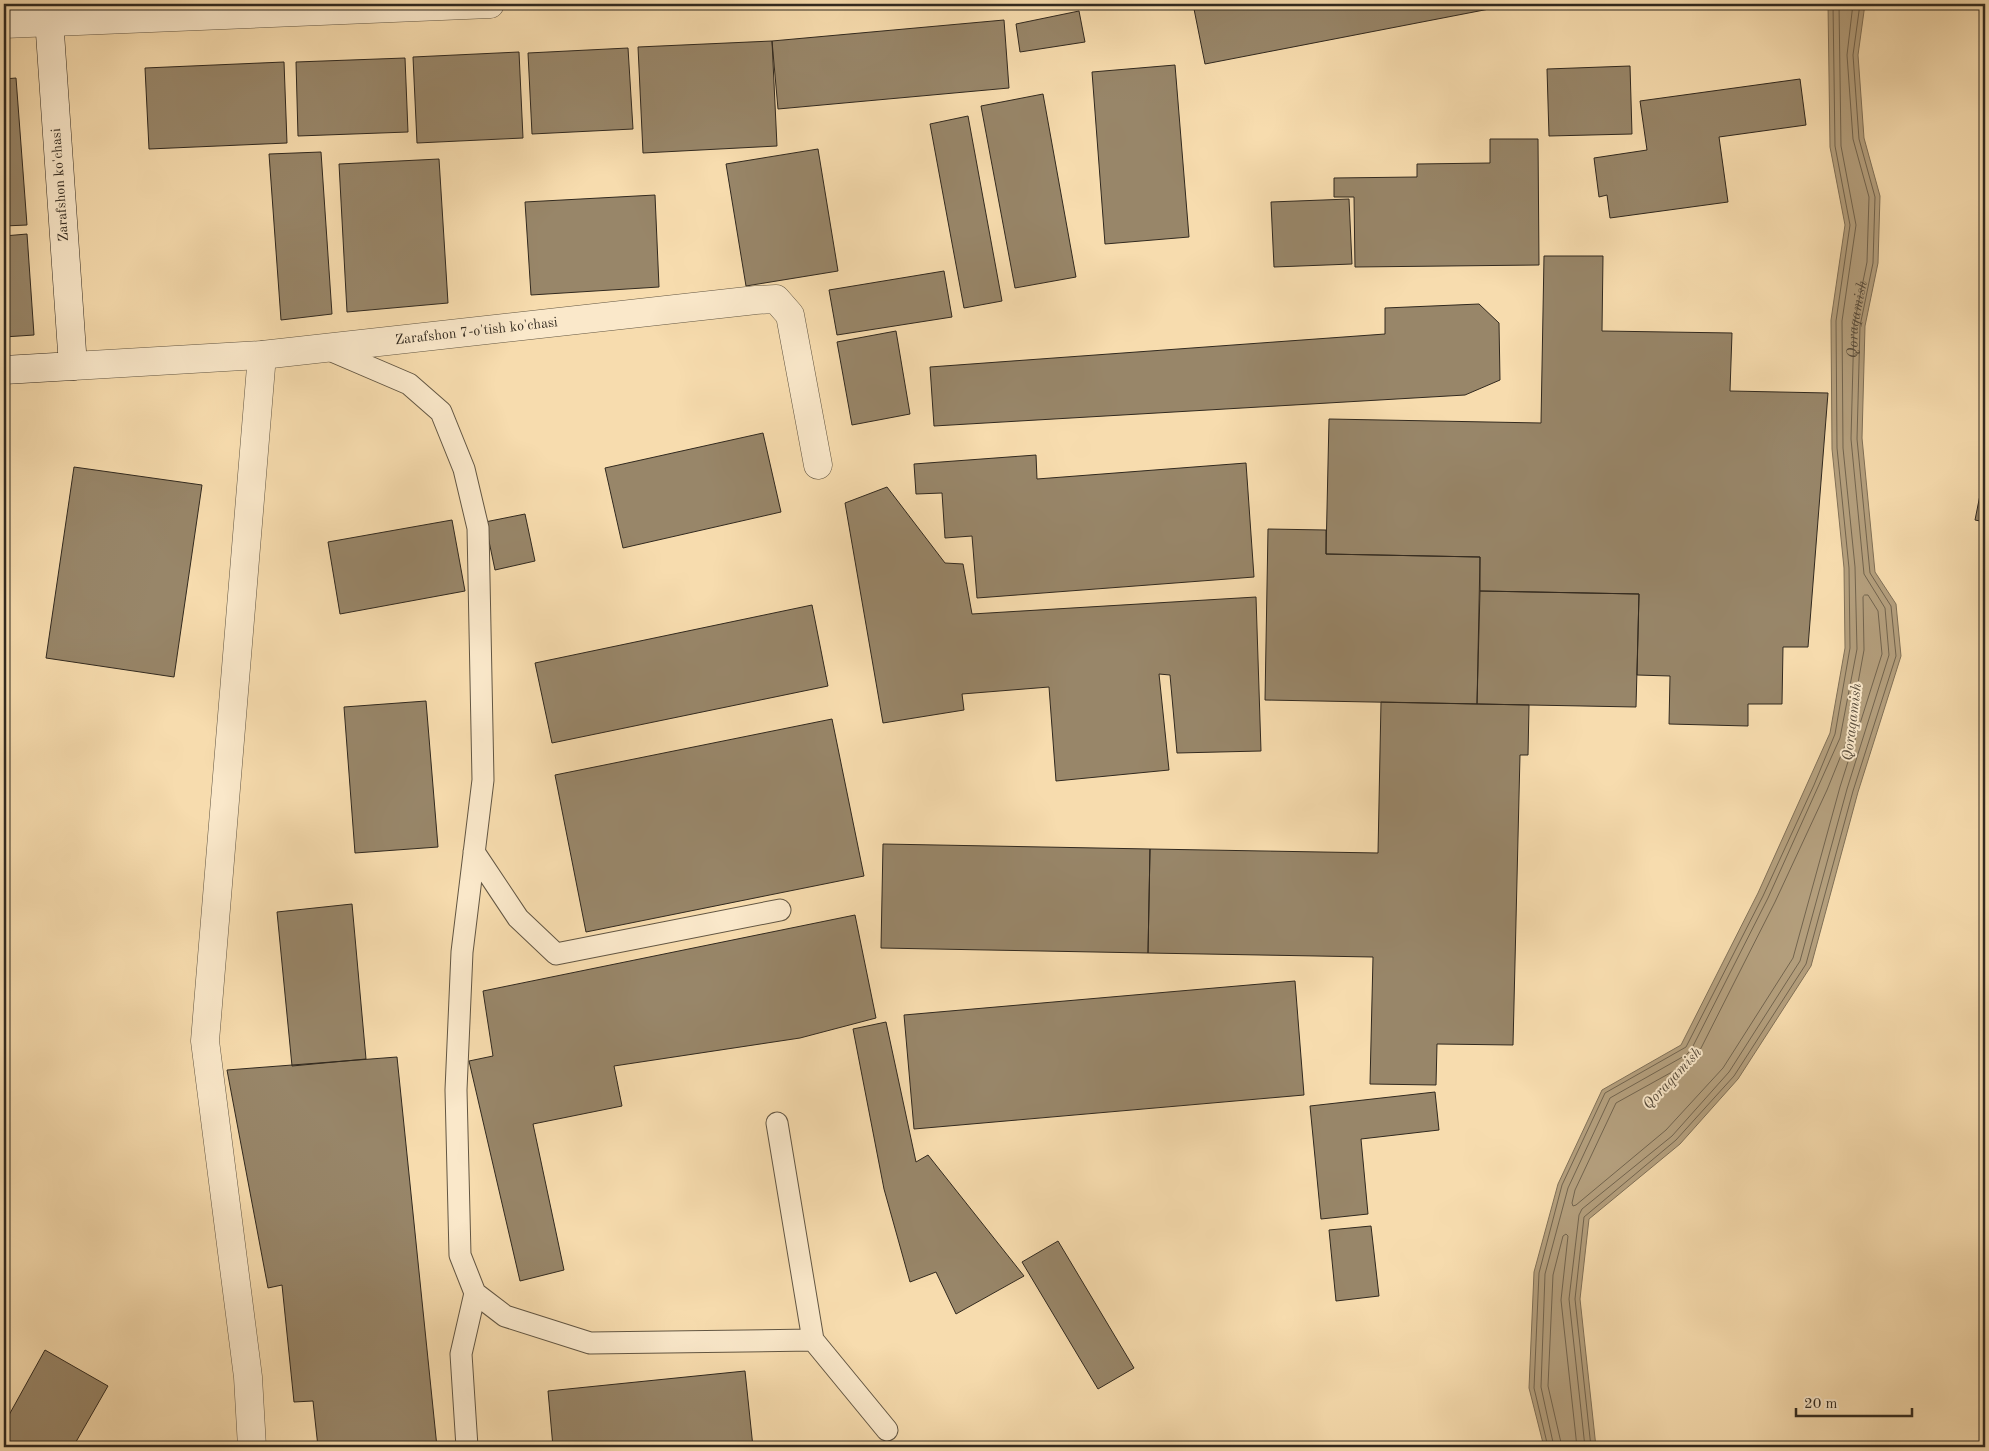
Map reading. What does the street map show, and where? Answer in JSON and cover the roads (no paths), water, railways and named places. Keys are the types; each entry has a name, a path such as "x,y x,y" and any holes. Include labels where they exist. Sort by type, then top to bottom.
{"street":[{"path":"4,24 48,13 490,4"},
{"name":"Zarafshon ko'chasi","path":"48,13 73,366"},
{"name":"Zarafshon 7-o'tish ko'chasi","path":"4,370 262,355 776,299 790,315 818,465"},
{"path":"252,1447 248,1377 205,1041 262,355"}],"lane":[{"path":"325,348 409,384 440,412 464,469 478,528 483,780 462,952 456,1090 460,1255 475,1293 505,1316 590,1343 813,1340"},
{"path":"474,852 518,918 556,954 780,910"},
{"path":"777,1123 813,1340 887,1430"},
{"path":"467,1447 461,1354 475,1293"}],"water":[{"name":"Qoraqamish","path":"1828,4 1865,4 1858,55 1864,138 1880,196 1878,263 1865,326 1862,438 1875,572 1896,604 1901,656 1858,792 1811,966 1738,1079 1680,1144 1589,1219 1580,1299 1596,1447 1544,1447 1529,1388 1534,1272 1558,1184 1602,1090 1681,1045 1758,893 1830,733 1845,648 1844,568 1832,449 1831,320 1845,225 1830,147"}]}
